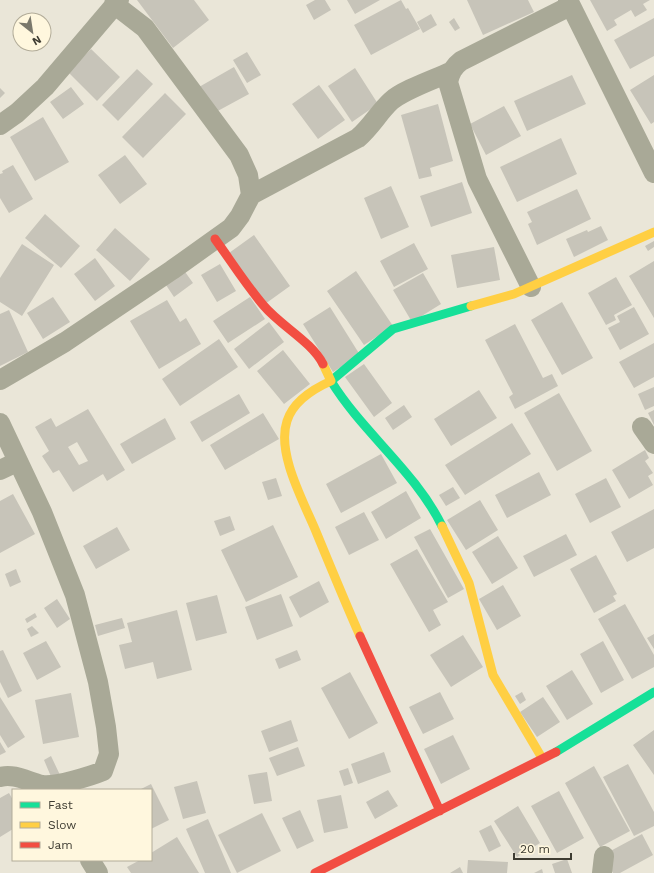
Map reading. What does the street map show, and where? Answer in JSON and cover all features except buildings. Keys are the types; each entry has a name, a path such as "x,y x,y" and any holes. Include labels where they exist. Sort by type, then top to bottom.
{"street":[{"path":"0,125 45,87 117,2 145,28 239,155 248,175 252,194"},
{"path":"0,380 65,342 172,270 231,228 240,216 252,194 352,142 370,128 381,111 393,99 450,72 461,61 569,3 654,173"},
{"path":"450,72 448,82 477,179 531,287"},
{"path":"440,811 351,619 294,476 284,444 285,427 289,415 318,386 331,381 393,329 531,287 654,232"},
{"path":"215,239 264,306 281,324 318,355 345,404 432,506 469,583 493,675 542,758"},
{"path":"0,423 8,466 42,512 75,595 98,682 109,754 103,771 90,777 45,788 20,777 0,777"},
{"path":"642,427 654,444"},
{"path":"315,873 567,746 654,692"},
{"path":"91,861 98,873"}],"traffic: fast":[{"path":"442,526 418,487 358,418 331,381 393,329 471,306"},
{"path":"556,752 654,692"}],"traffic: slow":[{"path":"471,306 514,294 654,232"},
{"path":"323,364 331,381 304,397 294,408 287,421 285,448 293,479 360,636"},
{"path":"442,526 469,583 493,675 542,758"}],"traffic: jam":[{"path":"215,239 264,306 312,348 323,364"},
{"path":"360,636 440,811"},
{"path":"315,873 556,752"}]}
